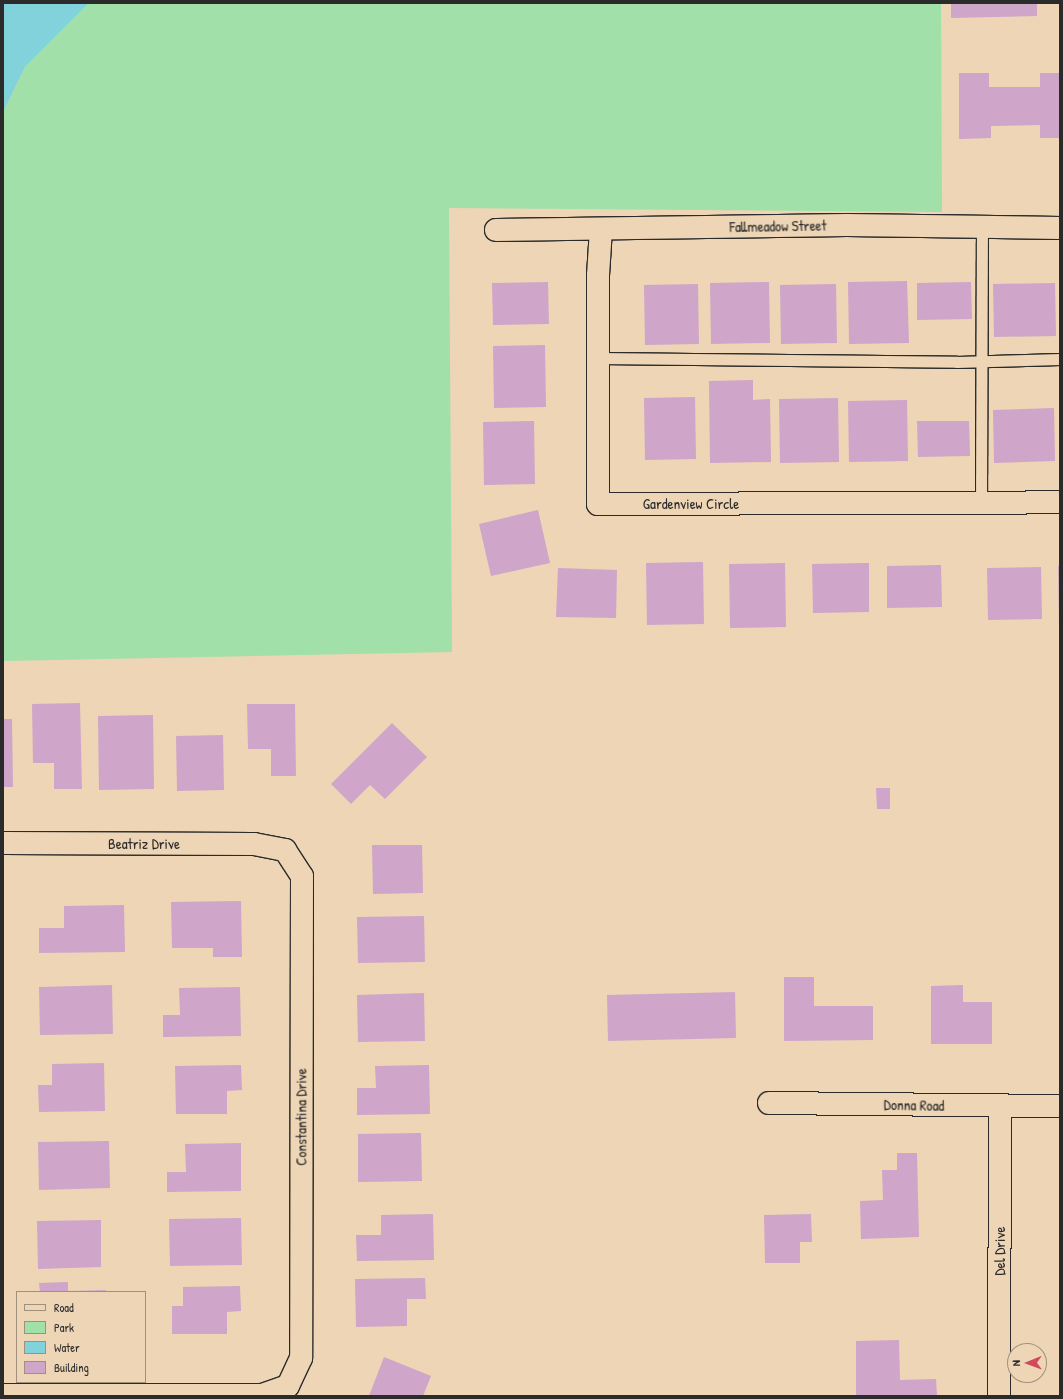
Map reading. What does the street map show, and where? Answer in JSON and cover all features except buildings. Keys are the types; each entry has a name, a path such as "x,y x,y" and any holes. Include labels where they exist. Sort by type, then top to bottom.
{"street":[{"name":"Fallmeadow Street","path":"496,230 847,225 1060,228"},
{"name":"Gardenview Circle","path":"601,229 598,275 598,504 1060,502"},
{"name":"Beatriz Drive","path":"3,843 254,844 285,850"},
{"name":"Constantina Drive","path":"3,1395 262,1395 288,1386 301,1358 302,876 285,850"},
{"name":"Donna Road","path":"769,1103 1060,1106"},
{"name":"Del Drive","path":"999,1396 1000,1106"}],"lane":[{"path":"981,502 982,227"},
{"path":"598,358 982,361 1060,359"}],"green space":[{"path":"89,3 941,3 942,212 449,208 452,652 3,661 3,112 25,67"}],"water":[{"path":"3,3 89,3 25,67 3,112"}]}
